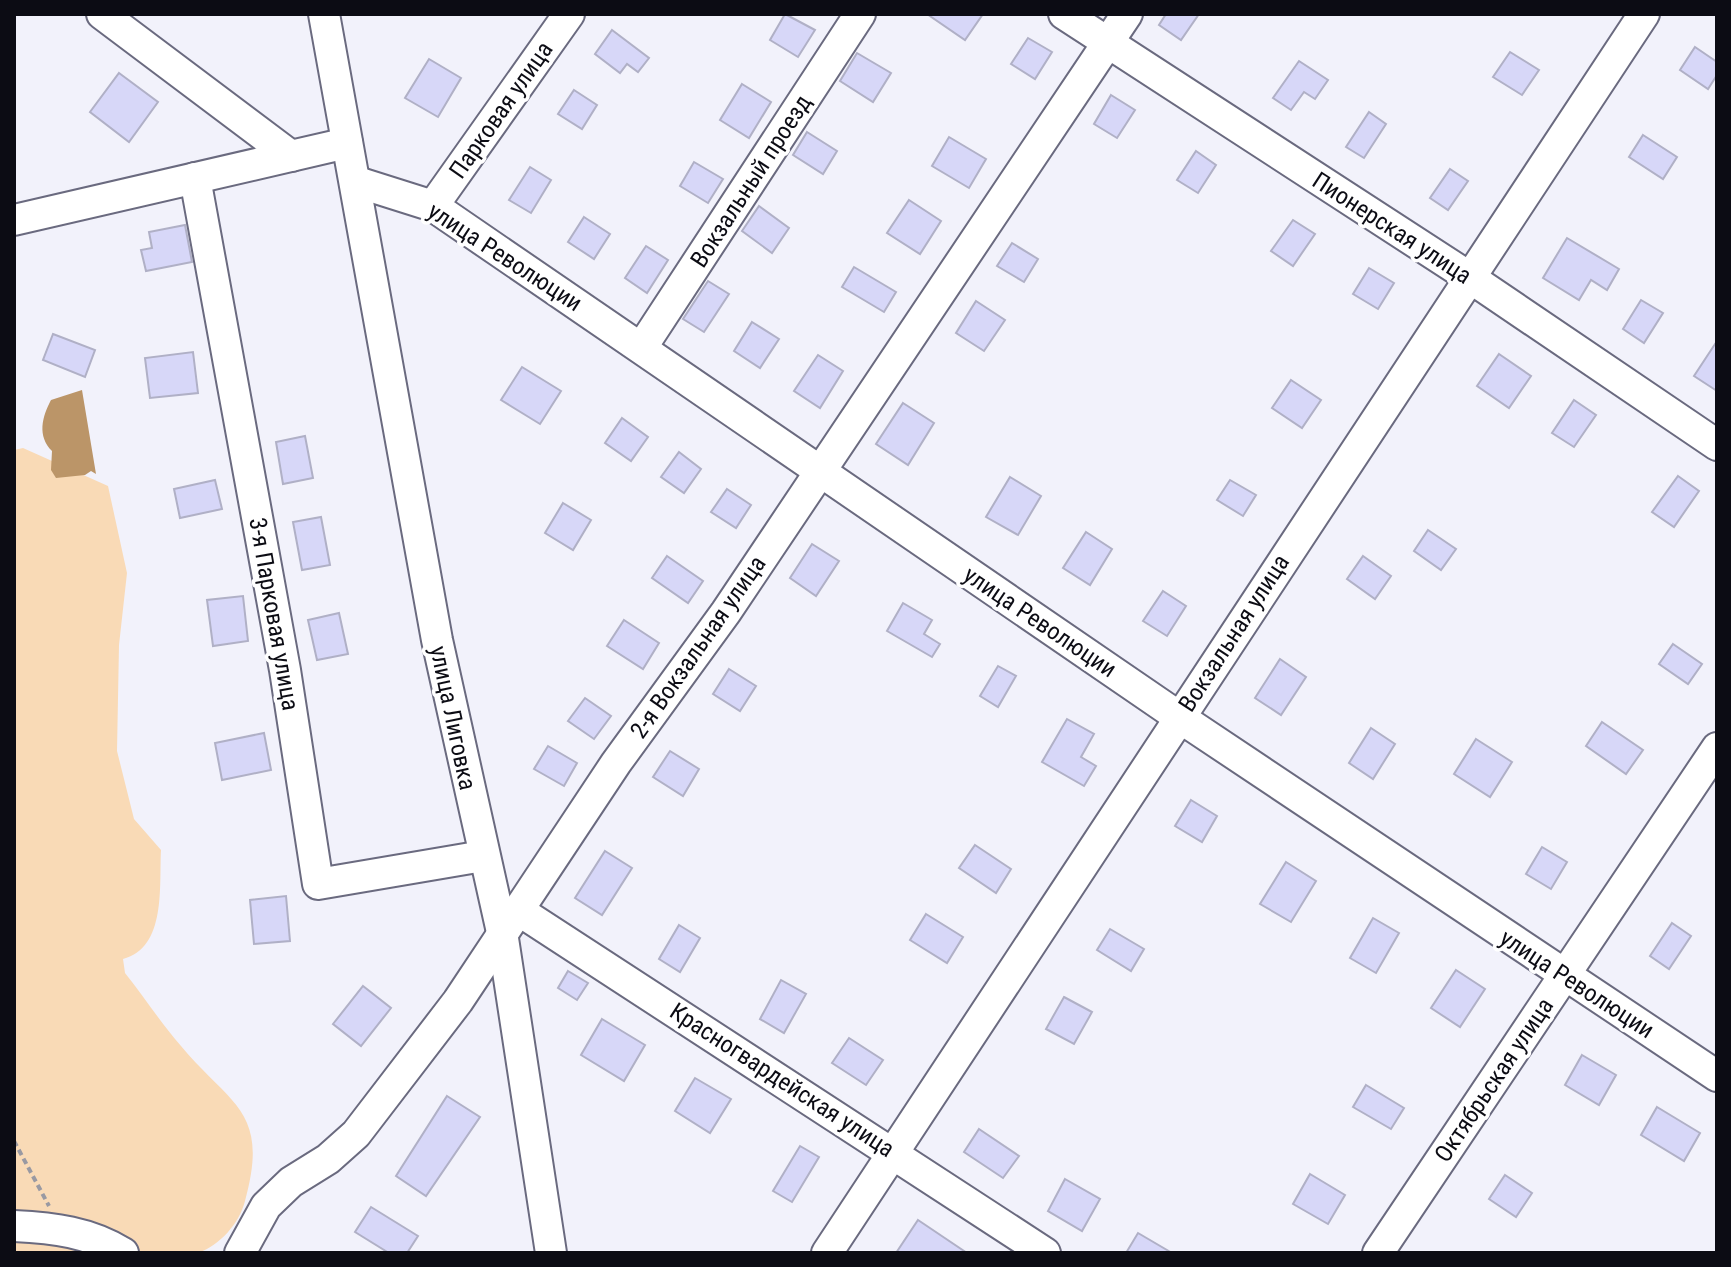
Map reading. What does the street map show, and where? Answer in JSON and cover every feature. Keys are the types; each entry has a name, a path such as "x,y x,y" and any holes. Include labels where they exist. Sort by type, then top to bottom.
{"street":[{"path":"102,14 291,156"},
{"name":"улица Лиговка","path":"324,14 357,182 434,626 483,856 510,921 551,1253"},
{"name":"Парковая улица","path":"433,206 569,14"},
{"name":"Вокзальный проезд","path":"642,347 860,14"},
{"name":"Пионерская улица","path":"1064,14 1469,277 1717,445"},
{"name":"2-я Вокзальная улица","path":"240,1253 266,1206 291,1182 328,1159 356,1134 458,1001 1127,14"},
{"name":"Вокзальная улица","path":"827,1253 1644,14"},
{"path":"14,220 347,143"},
{"name":"3-я Парковая улица","path":"195,178 285,670 318,884 483,856"},
{"name":"улица Революции","path":"357,182 433,206 1179,717 1564,977 1717,1076"},
{"name":"Октябрьская улица","path":"1378,1253 1717,748"},
{"name":"Красногвардейская улица","path":"510,921 894,1152 1045,1253"},
{"path":"14,1226 59,1228 106,1243 123,1253"}],"path":[{"path":"14,1141 26,1158 59,1228"}],"shaded area":[{"path":"82,390 96,474 91,471 85,475 56,478 51,470 52,451 44,439 42,426 45,413 51,400"},
{"path":"23,448 108,486 127,573 119,645 117,751 134,819 161,850 160,897 154,929 137,953 123,959 125,973 181,1046 230,1097 249,1128 253,1147 251,1171 242,1210 221,1239 198,1253 14,1253 14,450"}],"building":[{"path":"785,14 815,30 798,57 770,40"},
{"path":"927,14 983,14 965,40"},
{"path":"1166,14 1199,14 1181,40 1159,25"},
{"path":"612,30 649,58 638,72 627,64 620,73 595,54"},
{"path":"1028,38 1052,52 1035,79 1011,64"},
{"path":"1695,47 1717,62 1717,75 1708,89 1680,70"},
{"path":"1510,52 1539,70 1522,95 1493,77"},
{"path":"857,53 891,73 873,102 840,81"},
{"path":"429,59 461,78 438,117 405,98"},
{"path":"1299,61 1328,80 1315,99 1304,92 1291,110 1273,98"},
{"path":"119,73 158,102 129,142 90,112"},
{"path":"742,84 771,102 749,138 720,120"},
{"path":"574,90 597,105 582,129 558,114"},
{"path":"1111,95 1135,110 1117,138 1094,124"},
{"path":"1369,112 1386,124 1364,158 1346,147"},
{"path":"807,132 837,151 823,174 793,155"},
{"path":"1643,135 1677,157 1663,179 1629,157"},
{"path":"949,137 986,159 969,188 932,166"},
{"path":"1196,151 1216,165 1198,193 1177,180"},
{"path":"694,162 723,179 708,203 680,186"},
{"path":"530,167 551,180 531,213 509,200"},
{"path":"1450,169 1468,181 1448,210 1430,198"},
{"path":"909,200 941,221 920,254 887,233"},
{"path":"759,206 789,228 772,253 742,231"},
{"path":"584,217 610,234 594,259 568,242"},
{"path":"1293,220 1315,234 1293,266 1271,251"},
{"path":"185,225 192,262 146,271 141,250 152,248 149,232"},
{"path":"1567,238 1619,269 1607,290 1591,280 1579,300 1543,278"},
{"path":"1012,243 1038,259 1024,282 997,266"},
{"path":"646,246 668,260 647,293 625,278"},
{"path":"854,267 896,292 884,312 842,287"},
{"path":"1369,268 1394,283 1378,309 1353,294"},
{"path":"708,281 729,294 704,332 683,319"},
{"path":"1641,300 1663,313 1644,343 1623,329"},
{"path":"976,301 1005,320 984,351 956,333"},
{"path":"752,322 779,339 760,368 734,351"},
{"path":"53,334 95,350 85,377 43,360"},
{"path":"1717,341 1717,391 1694,376"},
{"path":"193,352 198,393 150,398 145,358"},
{"path":"1499,354 1531,376 1509,408 1477,386"},
{"path":"818,355 843,371 820,408 794,391"},
{"path":"522,367 561,391 540,424 501,400"},
{"path":"1291,380 1321,400 1302,428 1272,408"},
{"path":"1574,400 1596,415 1574,447 1552,433"},
{"path":"903,403 934,423 908,465 876,444"},
{"path":"622,418 648,437 631,461 605,443"},
{"path":"305,436 313,478 283,484 276,442"},
{"path":"679,452 701,469 684,493 661,477"},
{"path":"1678,476 1699,491 1674,527 1652,512"},
{"path":"1010,477 1041,496 1018,535 986,517"},
{"path":"215,480 222,509 180,518 174,489"},
{"path":"1230,480 1256,495 1243,516 1217,500"},
{"path":"727,489 751,505 736,528 711,512"},
{"path":"563,503 591,520 573,550 545,533"},
{"path":"321,517 330,565 302,570 293,522"},
{"path":"1428,530 1456,549 1441,570 1414,551"},
{"path":"1086,532 1112,549 1090,585 1063,568"},
{"path":"812,544 839,561 816,596 790,578"},
{"path":"667,556 703,581 688,603 652,578"},
{"path":"1363,556 1391,576 1375,599 1347,579"},
{"path":"1163,591 1186,606 1167,636 1143,621"},
{"path":"243,596 248,641 213,646 207,600"},
{"path":"903,603 932,620 924,634 940,644 932,657 887,631"},
{"path":"339,613 348,654 317,660 308,620"},
{"path":"624,620 659,643 643,669 607,646"},
{"path":"1673,644 1702,664 1688,684 1659,664"},
{"path":"1280,659 1306,677 1281,715 1255,698"},
{"path":"998,666 1016,676 998,707 980,696"},
{"path":"729,669 756,686 740,711 713,694"},
{"path":"585,698 611,716 594,739 568,721"},
{"path":"1067,719 1094,734 1081,757 1096,766 1084,786 1042,762"},
{"path":"1602,722 1643,750 1626,774 1586,746"},
{"path":"1371,728 1395,744 1373,779 1349,763"},
{"path":"264,733 271,770 222,780 215,743"},
{"path":"1476,739 1512,762 1490,797 1454,774"},
{"path":"548,746 577,763 564,786 534,769"},
{"path":"670,751 699,769 683,796 653,777"},
{"path":"1191,800 1217,816 1202,842 1175,826"},
{"path":"975,845 1011,869 996,893 959,868"},
{"path":"1542,847 1567,862 1551,889 1526,874"},
{"path":"605,851 632,868 602,915 575,898"},
{"path":"1286,862 1316,881 1291,922 1260,904"},
{"path":"286,896 290,941 254,944 250,900"},
{"path":"926,914 963,937 947,963 910,940"},
{"path":"1373,918 1399,933 1376,973 1350,958"},
{"path":"1672,923 1691,936 1669,969 1650,956"},
{"path":"679,925 700,938 680,972 659,959"},
{"path":"1110,929 1144,949 1131,971 1097,950"},
{"path":"1456,970 1485,989 1460,1027 1431,1008"},
{"path":"568,971 588,983 577,1000 558,988"},
{"path":"781,980 806,994 784,1033 760,1019"},
{"path":"363,986 391,1008 361,1046 333,1024"},
{"path":"1064,997 1092,1012 1074,1044 1046,1029"},
{"path":"602,1019 645,1045 624,1081 581,1055"},
{"path":"849,1038 883,1060 866,1085 832,1063"},
{"path":"1582,1055 1616,1075 1599,1105 1565,1085"},
{"path":"695,1078 731,1099 710,1133 675,1111"},
{"path":"1366,1085 1404,1108 1391,1129 1353,1107"},
{"path":"447,1096 480,1117 426,1196 396,1176"},
{"path":"1657,1107 1700,1133 1684,1161 1641,1135"},
{"path":"979,1129 1019,1156 1003,1178 964,1152"},
{"path":"800,1146 819,1157 792,1202 773,1191"},
{"path":"1310,1174 1345,1195 1328,1224 1293,1204"},
{"path":"1505,1175 1532,1193 1516,1217 1489,1199"},
{"path":"1065,1179 1100,1199 1082,1231 1048,1211"},
{"path":"371,1207 418,1236 407,1253 389,1253 355,1232"},
{"path":"918,1220 967,1253 896,1253"},
{"path":"1138,1233 1172,1253 1126,1253"}]}
